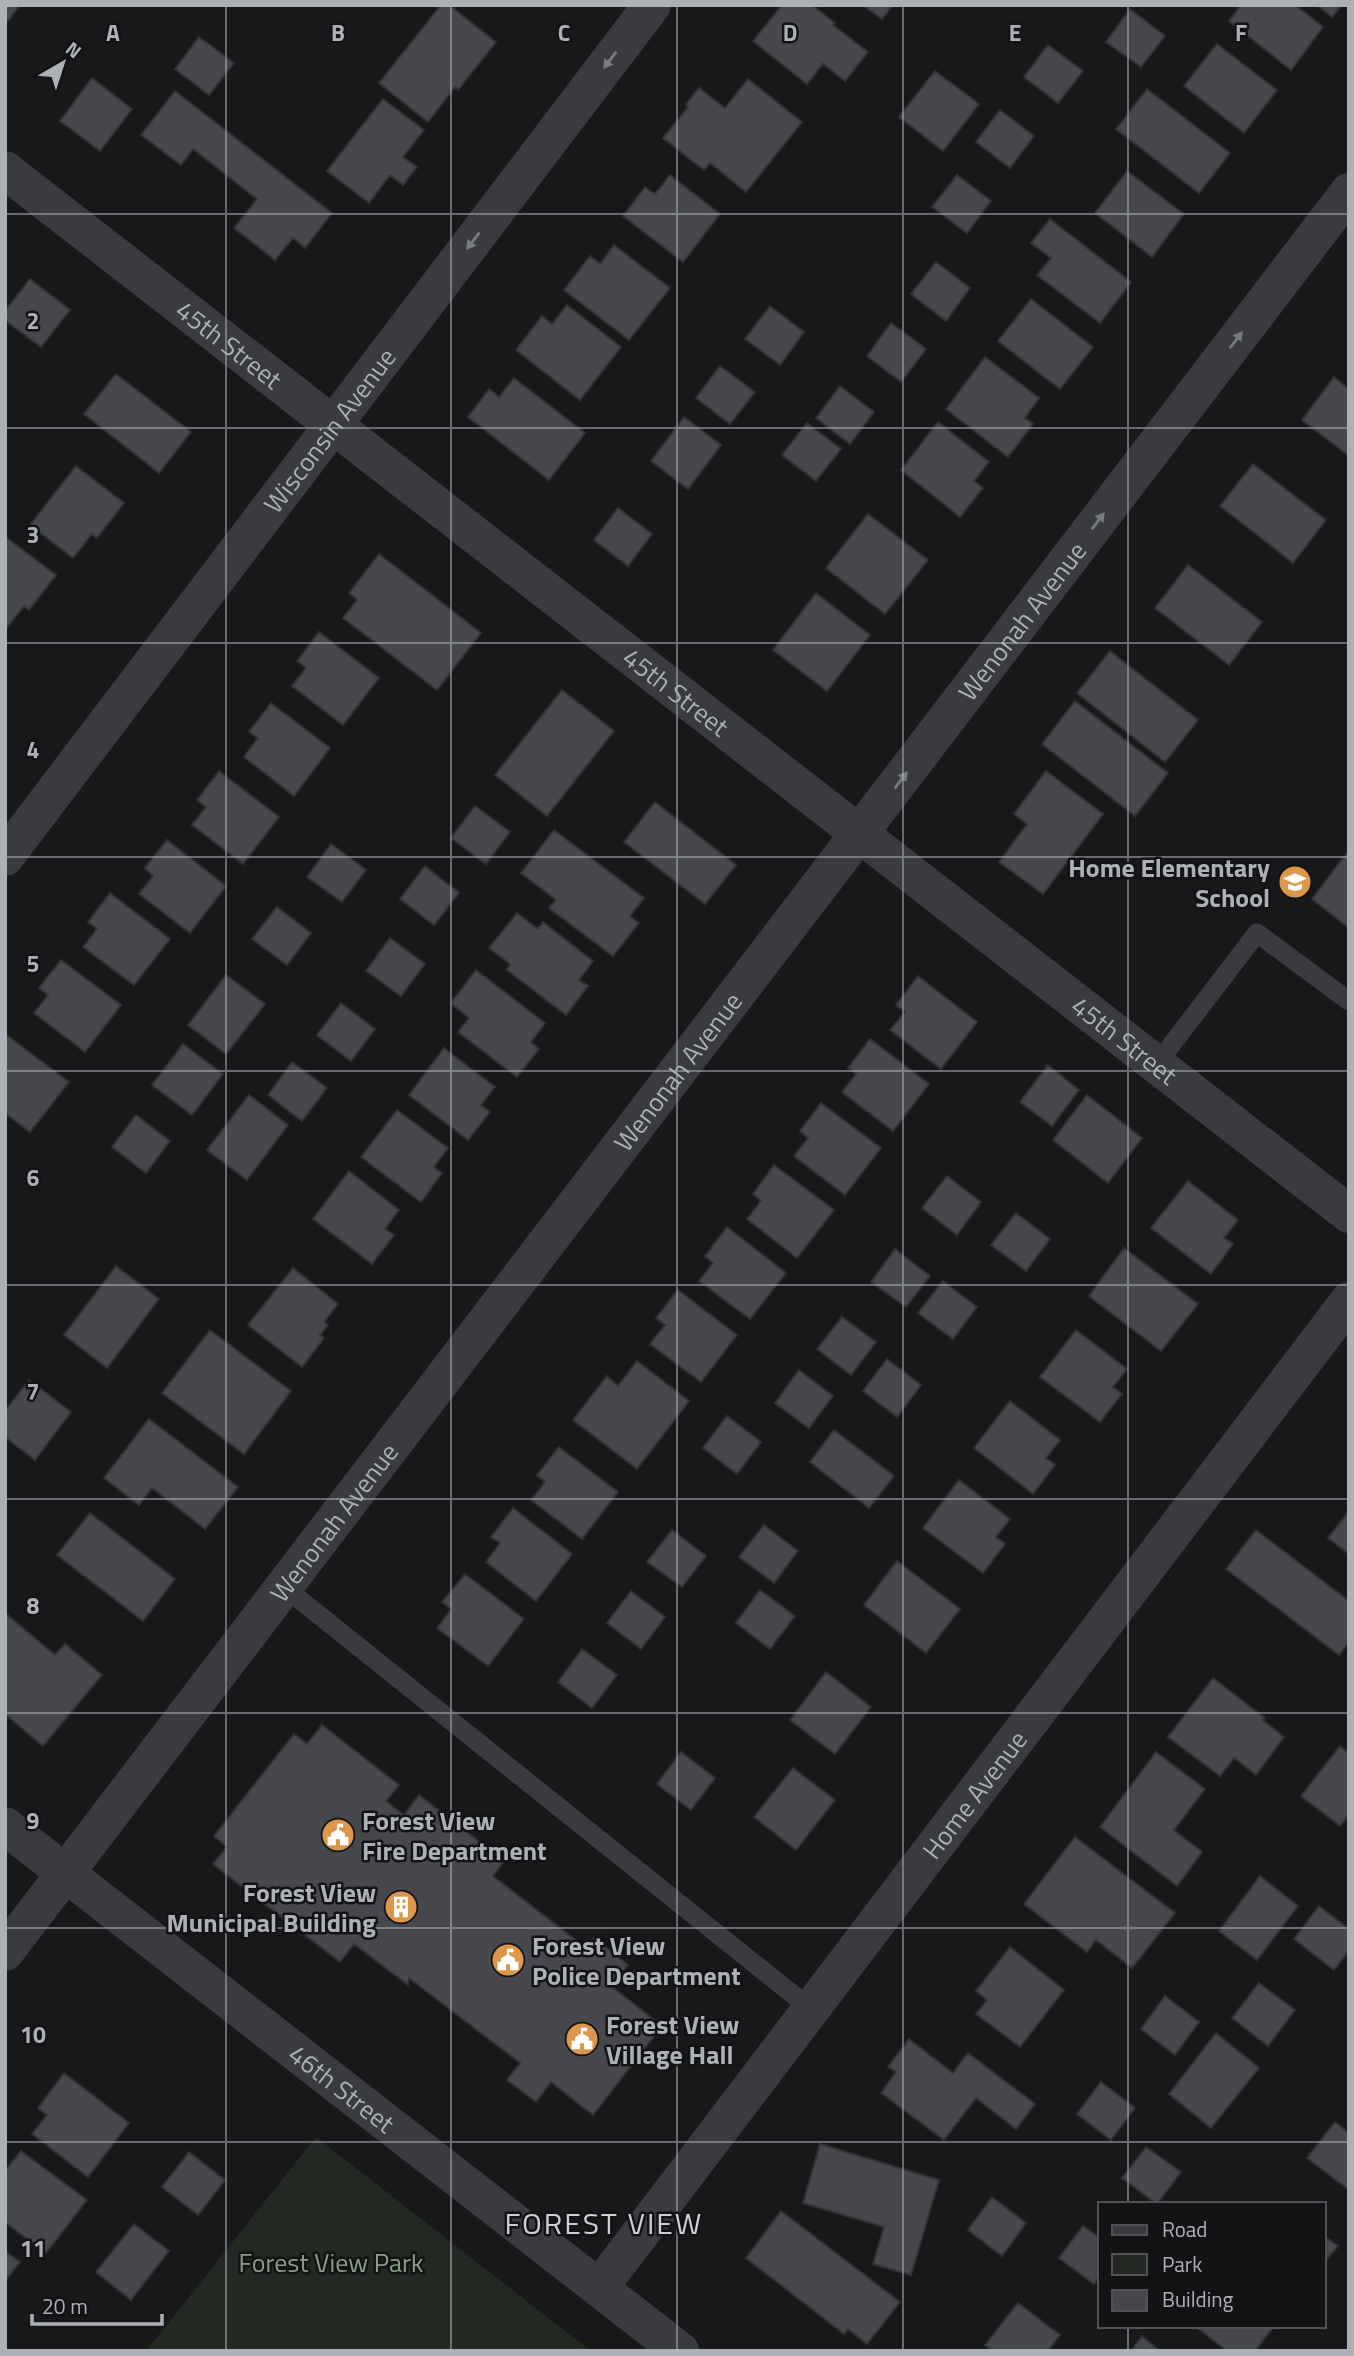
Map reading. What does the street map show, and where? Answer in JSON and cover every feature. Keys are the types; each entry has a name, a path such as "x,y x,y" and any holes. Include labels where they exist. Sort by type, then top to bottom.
{"street":[{"name":"Wisconsin Avenue","path":"5,857 652,5"},
{"name":"45th Street","path":"5,170 1349,1214"},
{"name":"Wenonah Avenue","path":"5,1952 1349,192"},
{"name":"Home Avenue","path":"599,2288 1349,1301"},
{"name":"46th Street","path":"5,1826 680,2351"}],"lane":[{"path":"1156,1065 1257,933 1349,1001"},
{"path":"284,1587 811,2009"}],"green space":[{"name":"Forest View Park","path":"316,2137 591,2351 146,2351"}],"building":[{"path":"5,5 20,5 8,21 5,19"},
{"path":"441,5 449,5 496,42 458,90 455,87 428,122 379,83"},
{"path":"782,5 812,5 868,52 845,81 823,64 807,84 753,41"},
{"path":"863,5 893,5 882,19"},
{"path":"1241,5 1295,5 1323,27 1291,70 1229,21"},
{"path":"1317,5 1342,5 1332,17"},
{"path":"1130,9 1165,36 1141,67 1106,42"},
{"path":"199,37 234,63 209,95 175,69"},
{"path":"1217,44 1277,90 1244,133 1184,86"},
{"path":"1048,45 1083,71 1058,103 1024,77"},
{"path":"935,71 979,104 943,151 899,117"},
{"path":"92,78 132,109 100,151 60,121"},
{"path":"748,79 802,122 746,192 710,163 704,170 663,138 688,107 686,104 699,88 725,108"},
{"path":"1147,89 1230,153 1199,193 1116,129"},
{"path":"175,91 332,213 305,248 293,238 275,260 234,228 257,199 193,149 181,165 141,135"},
{"path":"383,99 424,130 403,157 417,167 403,185 390,175 369,203 327,171"},
{"path":"1000,110 1034,136 1010,168 976,142"},
{"path":"1127,171 1184,214 1152,257 1095,213"},
{"path":"670,175 720,214 683,262 623,216 645,187 655,194"},
{"path":"957,175 991,201 967,233 932,207"},
{"path":"1050,219 1131,282 1100,323 1037,275 1051,258 1031,243"},
{"path":"614,245 670,288 629,340 564,290 590,256 600,264"},
{"path":"936,262 970,288 946,321 911,294"},
{"path":"30,279 70,310 41,347 5,320 5,311"},
{"path":"1031,299 1093,347 1060,389 998,341"},
{"path":"567,305 621,347 580,400 516,350 542,316 552,324"},
{"path":"770,306 804,332 780,365 745,339"},
{"path":"891,323 926,349 901,382 867,356"},
{"path":"985,357 1039,398 1025,418 1033,424 1008,457 946,409"},
{"path":"720,366 755,392 730,424 696,398"},
{"path":"116,374 191,432 159,473 84,414"},
{"path":"1334,377 1349,389 1349,456 1302,420"},
{"path":"514,378 585,433 549,480 468,417 489,389 499,397"},
{"path":"840,386 874,412 850,444 816,418"},
{"path":"684,417 721,445 688,489 651,461"},
{"path":"938,422 989,462 974,481 983,488 960,517 901,470"},
{"path":"807,423 841,449 816,481 782,455"},
{"path":"1253,464 1326,520 1293,563 1220,506"},
{"path":"76,466 124,503 97,538 92,534 73,558 30,525"},
{"path":"618,508 652,534 628,566 594,540"},
{"path":"868,514 928,560 885,614 826,568"},
{"path":"7,538 56,575 29,610 24,606 6,629 5,540"},
{"path":"379,554 481,633 437,690 343,618 357,600 349,593"},
{"path":"1188,565 1262,622 1229,665 1155,608"},
{"path":"816,593 870,635 827,691 773,650"},
{"path":"319,632 379,678 343,725 292,686 306,668 297,661"},
{"path":"1110,651 1198,720 1165,762 1077,693"},
{"path":"562,690 614,731 547,816 495,775"},
{"path":"1075,701 1168,773 1135,816 1042,744"},
{"path":"271,703 330,748 294,796 244,757 258,738 249,732"},
{"path":"219,771 279,817 243,864 192,825 206,807 197,800"},
{"path":"1046,771 1103,814 1043,894 999,862 1027,824 1014,814"},
{"path":"655,802 736,865 705,904 624,842"},
{"path":"475,806 510,832 486,864 451,838"},
{"path":"554,830 644,898 630,916 639,923 613,956 549,908 556,900 521,873"},
{"path":"167,840 226,886 190,933 139,894 153,876 145,868"},
{"path":"331,844 366,870 342,902 307,877"},
{"path":"1349,850 1349,928 1312,899"},
{"path":"425,866 459,893 434,925 400,899"},
{"path":"110,893 170,939 134,985 83,947 97,929 88,922"},
{"path":"277,907 311,933 287,965 252,939"},
{"path":"517,913 538,929 543,922 593,961 579,980 588,986 566,1015 507,970 510,964 489,948"},
{"path":"390,938 425,964 401,996 366,971"},
{"path":"61,960 121,1005 85,1052 34,1013 48,995 39,988"},
{"path":"476,970 545,1023 531,1042 539,1049 517,1077 458,1032 469,1018 451,1003"},
{"path":"226,975 265,1004 226,1054 188,1025"},
{"path":"918,976 977,1022 941,1069 890,1030 905,1012 896,1005"},
{"path":"341,1003 375,1029 351,1061 317,1035"},
{"path":"5,1034 69,1082 30,1132 5,1113"},
{"path":"870,1039 929,1084 893,1131 842,1092 856,1074 848,1068"},
{"path":"183,1044 223,1074 192,1115 152,1085"},
{"path":"444,1048 495,1087 481,1105 490,1112 468,1140 409,1095"},
{"path":"292,1062 327,1088 302,1121 268,1095"},
{"path":"1048,1065 1079,1090 1052,1126 1020,1102"},
{"path":"249,1095 288,1125 247,1180 207,1150"},
{"path":"1087,1095 1142,1138 1108,1183 1053,1140"},
{"path":"821,1103 881,1148 845,1195 794,1156 808,1138 800,1131"},
{"path":"397,1110 448,1148 434,1167 442,1173 421,1202 361,1157"},
{"path":"136,1115 170,1141 146,1173 112,1147"},
{"path":"774,1165 834,1210 797,1258 747,1219 761,1201 753,1194"},
{"path":"349,1171 399,1210 385,1229 394,1235 372,1264 313,1219"},
{"path":"947,1176 981,1202 957,1235 922,1208"},
{"path":"1188,1181 1238,1220 1224,1238 1233,1244 1211,1274 1151,1228"},
{"path":"1016,1213 1050,1239 1026,1271 991,1245"},
{"path":"727,1227 786,1273 750,1319 699,1281 713,1263 705,1256"},
{"path":"1124,1248 1198,1304 1161,1351 1089,1296"},
{"path":"895,1249 930,1276 906,1307 871,1282"},
{"path":"116,1266 159,1299 107,1368 64,1335"},
{"path":"293,1268 338,1304 324,1322 328,1325 320,1335 324,1338 302,1367 248,1325"},
{"path":"943,1281 977,1307 953,1339 918,1313"},
{"path":"678,1290 737,1335 701,1382 650,1344 665,1325 656,1318"},
{"path":"842,1317 876,1342 851,1375 817,1349"},
{"path":"210,1330 291,1391 244,1454 162,1393"},
{"path":"1076,1330 1127,1369 1113,1387 1122,1394 1100,1422 1040,1377"},
{"path":"887,1359 921,1385 897,1417 863,1391"},
{"path":"637,1361 689,1401 637,1469 573,1420 607,1376 618,1386"},
{"path":"799,1370 833,1396 809,1428 775,1403"},
{"path":"29,1380 71,1412 35,1460 5,1437 5,1411"},
{"path":"1010,1401 1060,1440 1046,1458 1055,1465 1033,1494 974,1448"},
{"path":"727,1416 761,1442 737,1474 703,1448"},
{"path":"149,1419 238,1487 205,1529 152,1488 139,1505 104,1478"},
{"path":"834,1430 894,1476 869,1508 810,1462"},
{"path":"559,1447 618,1492 582,1539 531,1500 545,1482 537,1475"},
{"path":"959,1480 1010,1519 996,1537 1005,1544 983,1573 923,1528"},
{"path":"513,1508 572,1554 536,1601 486,1562 500,1543 491,1537"},
{"path":"1349,1511 1349,1554 1328,1538"},
{"path":"90,1513 175,1579 143,1621 57,1555"},
{"path":"764,1525 798,1551 774,1583 739,1557"},
{"path":"672,1530 706,1556 682,1587 647,1562"},
{"path":"1256,1530 1349,1601 1349,1642 1339,1655 1226,1569"},
{"path":"897,1561 960,1609 926,1653 864,1605"},
{"path":"465,1574 524,1619 488,1666 437,1628 451,1609 442,1602"},
{"path":"760,1590 795,1616 770,1649 736,1623"},
{"path":"631,1591 665,1617 641,1649 607,1623"},
{"path":"5,1613 55,1655 65,1644 102,1675 43,1746 5,1714"},
{"path":"582,1649 617,1675 592,1708 558,1682"},
{"path":"826,1672 871,1707 835,1754 790,1720"},
{"path":"1213,1678 1265,1718 1263,1720 1284,1737 1256,1775 1234,1758 1220,1776 1168,1737"},
{"name":"Forest View Municipal Building","path":"322,1725 399,1785 386,1801 404,1815 419,1795 504,1861 493,1876 586,1948 594,1938 628,1965 611,1986 662,2026 593,2115 551,2082 536,2102 507,2080 520,2063 409,1978 408,1985 354,1944 340,1962 213,1864 227,1847 214,1836 294,1734 307,1744"},
{"path":"1340,1746 1349,1753 1349,1814 1340,1826 1301,1796"},
{"path":"681,1752 715,1778 691,1810 657,1784"},
{"path":"1156,1752 1205,1789 1174,1830 1202,1852 1177,1886 1100,1827"},
{"path":"793,1768 835,1800 796,1850 754,1817"},
{"path":"1075,1837 1175,1913 1132,1968 1096,1940 1087,1952 1024,1904"},
{"path":"1260,1876 1298,1906 1257,1960 1219,1931"},
{"path":"1319,1906 1349,1929 1349,1950 1334,1970 1294,1939"},
{"path":"1010,1947 1064,1990 1020,2047 976,2014 987,2000 976,1991"},
{"path":"1259,1983 1295,2010 1268,2046 1232,2018"},
{"path":"1165,1996 1199,2022 1175,2055 1141,2029"},
{"path":"1216,2033 1259,2068 1211,2128 1169,2094"},
{"path":"909,2039 953,2073 968,2053 1035,2104 1016,2129 976,2098 944,2140 881,2093 896,2072 888,2067"},
{"path":"64,2073 129,2123 88,2177 32,2134 47,2115 38,2108"},
{"path":"1101,2082 1135,2108 1111,2140 1077,2114"},
{"path":"1335,2122 1349,2133 1349,2190 1307,2158"},
{"path":"820,2144 939,2180 911,2275 873,2264 884,2227 803,2203"},
{"path":"1146,2147 1181,2172 1158,2202 1154,2202 1122,2178"},
{"path":"21,2151 87,2200 46,2253 5,2222 5,2171"},
{"path":"189,2152 225,2180 198,2215 162,2187"},
{"path":"992,2197 1026,2223 1002,2256 968,2230"},
{"path":"781,2211 900,2302 867,2344 848,2329 844,2334 746,2258"},
{"path":"134,2224 169,2251 131,2300 96,2272"},
{"path":"1083,2226 1098,2237 1098,2278 1094,2284 1059,2258"},
{"path":"1326,2237 1338,2246 1326,2261"},
{"path":"5,2251 20,2262 5,2281"},
{"path":"1018,2303 1060,2335 1048,2351 992,2351 985,2345"},
{"path":"1198,2328 1272,2328 1255,2351 1227,2351"},
{"path":"1142,2336 1160,2351 1131,2351"}],"place":[{"name":"Home Elementary School","path":"1295,882"},
{"name":"Forest View Fire Department","path":"338,1835"},
{"name":"Forest View Municipal Building","path":"401,1907"},
{"name":"Forest View Police Department","path":"508,1960"},
{"name":"Forest View Village Hall","path":"582,2039"}],"district":[{"name":"FOREST VIEW","path":"604,2223"}]}
